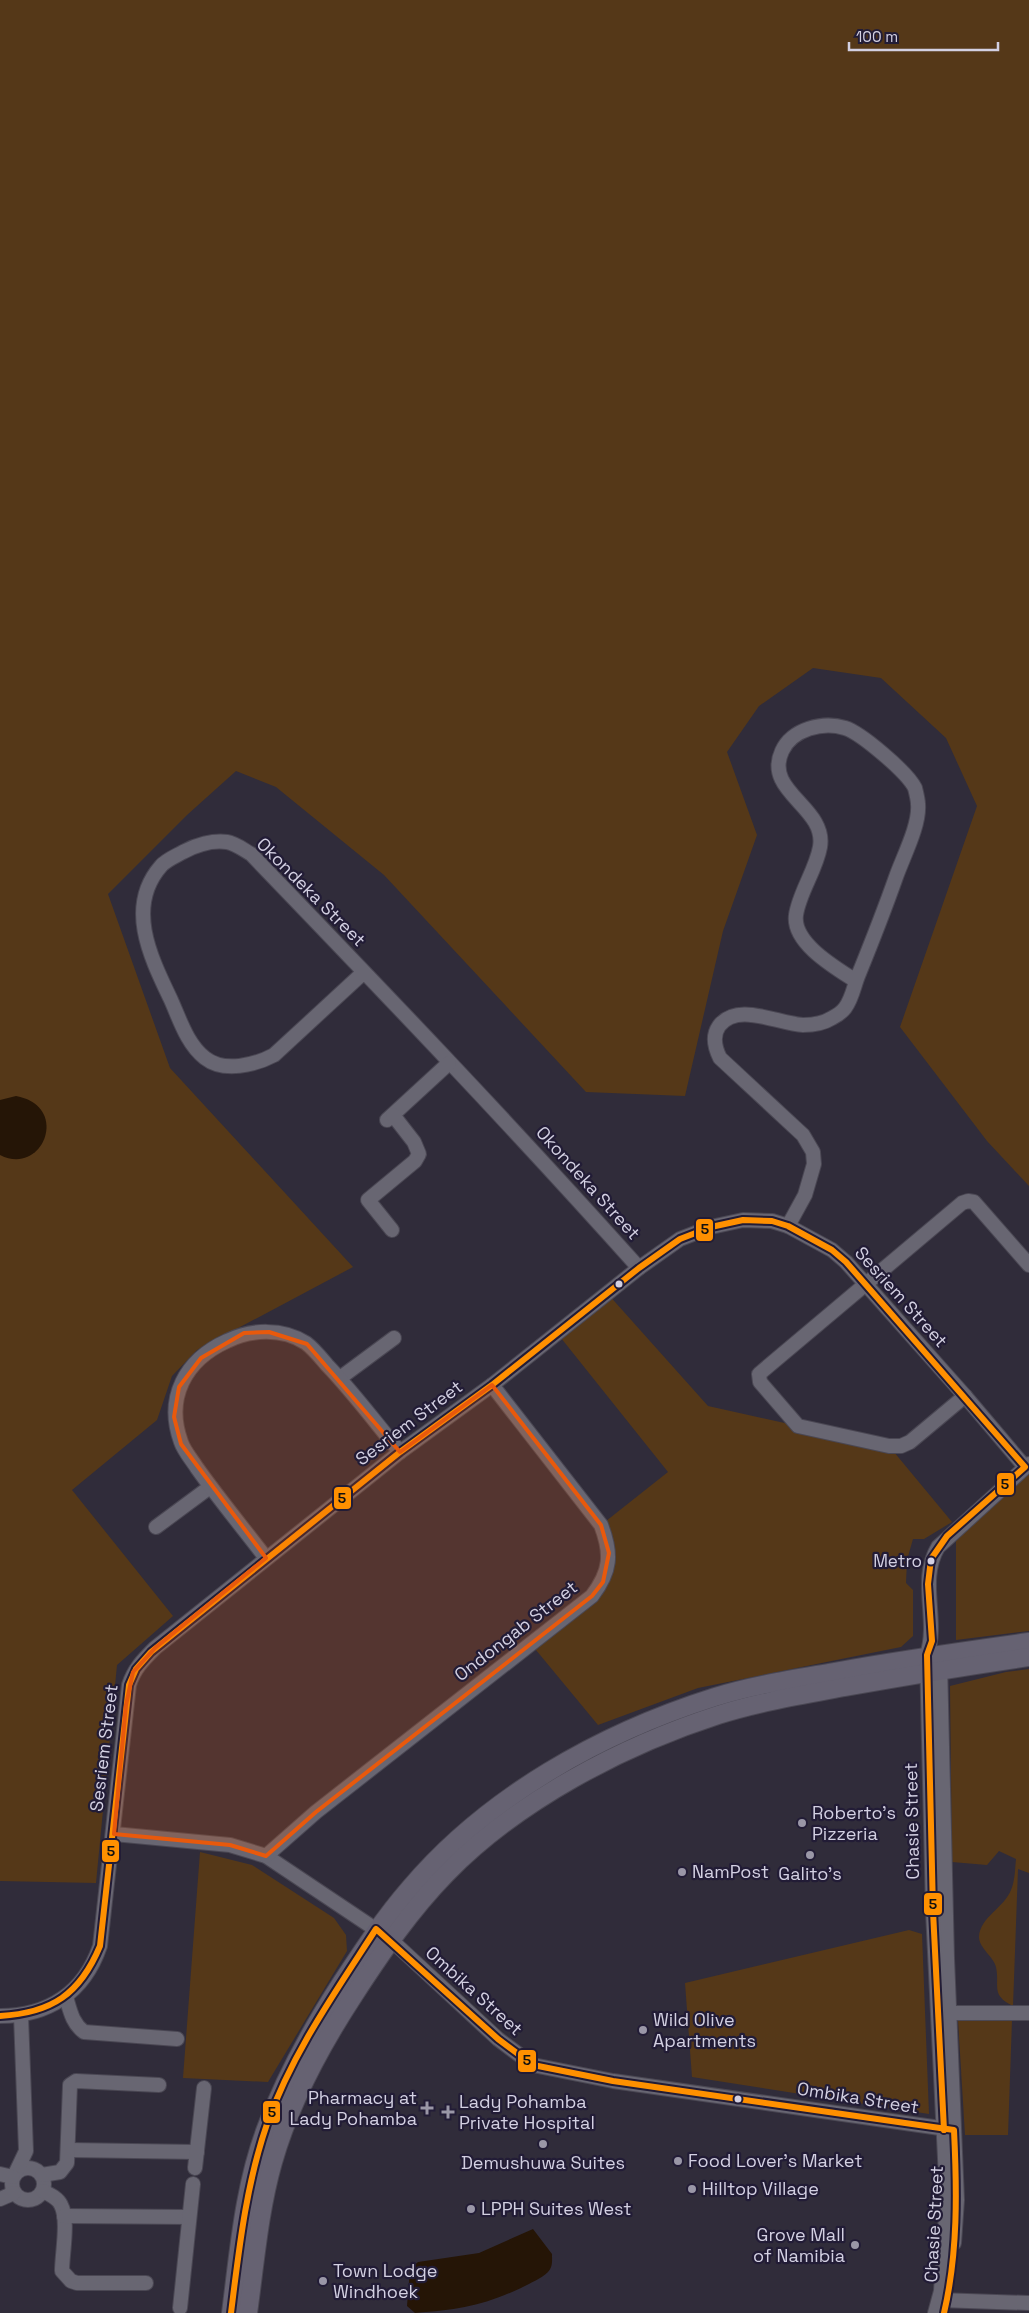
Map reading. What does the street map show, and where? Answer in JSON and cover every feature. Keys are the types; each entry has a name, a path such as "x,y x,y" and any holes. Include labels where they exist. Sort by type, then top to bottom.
{"main road":[{"path":"231,2313 250,2183 267,2126 296,2061 330,2001 383,1934 448,1871 489,1835 569,1782 623,1753 718,1715 933,1658 1029,1642"},
{"path":"933,1658 1029,1657"},
{"path":"248,2313 267,2188 278,2145 298,2092 383,1934"}],"street":[{"path":"788,1226 805,1195 814,1164 813,1152 802,1135 720,1058 716,1050 717,1028 732,1015 746,1014 802,1025 818,1023 831,1019 845,1008 856,981 916,823 918,805 914,787 877,749 858,734 844,727 824,725 805,730 792,738 781,752 779,766 782,782 786,790 800,802 815,820 820,833 818,853 795,916 799,933 810,947 830,964 856,981"},
{"name":"Okondeka Street","path":"364,972 268,1058 242,1065 223,1065 206,1059 190,1041 146,943 142,914 148,885 162,865 188,850 207,843 228,842 251,854 364,972 568,1188 639,1268"},
{"path":"392,1230 364,1196 415,1161 419,1154 414,1142 390,1117 450,1063"},
{"path":"965,1396 910,1442 901,1446 888,1446 798,1426 760,1382 759,1374 962,1203 974,1202 1029,1266"},
{"name":"Sesriem Street","path":"0,2016 21,2016 66,1997 88,1974 100,1946 114,1834 126,1705 133,1672 155,1648 266,1558 400,1452 492,1385 639,1268 680,1239 712,1227 743,1220 772,1221 788,1226 832,1250 865,1284 1027,1465"},
{"path":"266,1558 210,1487 181,1444 174,1417 179,1387 187,1372 201,1358 225,1341 244,1333 269,1332 292,1337 307,1344 340,1378 400,1452"},
{"path":"340,1378 394,1338"},
{"name":"Ondongab Street","path":"266,1856 316,1812 592,1596 603,1582 608,1569 609,1553 601,1525 492,1385"},
{"name":"Chasie Street","path":"942,2307 949,2130 944,2013 947,1958 928,1584 931,1559 947,1536 1027,1465"},
{"path":"156,1527 210,1487"},
{"name":"Ombika Street","path":"114,1834 230,1845 266,1856 383,1934 498,2039 533,2065 613,2081 949,2130"},
{"path":"66,1997 73,2019 84,2032 177,2040"},
{"path":"944,2013 1029,2013"},
{"path":"21,2016 26,2151 45,2183 38,2197 28,2200 18,2197 14,2193 10,2174 26,2151"},
{"path":"10,2174 26,2167 39,2172 60,2172 64,2169 69,2150 69,2091 70,2085 76,2081 159,2086"},
{"path":"195,2168 204,2088"},
{"path":"69,2150 197,2152"},
{"path":"180,2308 193,2184"},
{"path":"43,2190 58,2200 62,2206 64,2216 62,2271 66,2277 77,2283 146,2283"},
{"path":"0,2199 14,2193"},
{"path":"64,2216 189,2216"},
{"path":"942,2307 1029,2303"}],"highlighted area":[{"path":"269,1332 307,1344 400,1452 492,1385 601,1525 609,1553 603,1582 592,1596 316,1812 266,1856 230,1845 114,1834 126,1705 133,1672 155,1648 266,1558 181,1444 174,1417 179,1387 201,1358 244,1333"}],"shaded area":[{"path":"0,0 1029,0 1029,1186 987,1141 900,1027 977,806 946,738 881,678 813,668 759,706 727,752 757,835 723,931 685,1096 586,1092 384,875 276,787 236,771 187,815 108,894 170,1068 353,1267 197,1350 172,1376 157,1420 72,1490 173,1616 117,1665 96,1883 0,1881"},
{"path":"16,1096 33,1102 43,1113 46,1125 45,1138 38,1149 28,1156 15,1159 0,1155 0,1100"},
{"path":"607,1293 708,1406 889,1446 952,1522 924,1539 913,1539 907,1560 906,1583 913,1590 913,1636 901,1647 698,1688 598,1725 531,1644 603,1582 601,1525 668,1472 557,1333"},
{"path":"1029,1465 1029,1631 956,1640 956,1528"},
{"path":"1029,1669 1029,1873 1018,1869 1013,2006 1001,1998 997,1990 995,1963 981,1945 979,1937 983,1924 1011,1890 1016,1859 999,1851 987,1865 952,1862 950,1686 1006,1672"},
{"path":"200,1852 252,1865 334,1918 346,1935 347,1951 268,2082 183,2078"},
{"path":"909,1930 922,1934 929,2114 692,2077 685,1983"},
{"path":"958,2020 1012,2020 1008,2135 965,2135"},
{"path":"533,2229 552,2254 550,2270 539,2279 507,2294 470,2306 415,2313 407,2306 410,2269 418,2262 479,2253"}],"transit line":[{"name":"5","path":"0,2016 35,2011 62,1998 83,1977 100,1946 129,1685 136,1669 151,1652 400,1452 492,1385 639,1268 680,1239 711,1227 743,1220 772,1221 788,1226 832,1250 846,1262 1025,1467 947,1536 931,1559 928,1584 932,1641 927,1655 933,1911 944,2130"},
{"name":"5","path":"231,2313 248,2194 267,2124 277,2098 302,2047 376,1929 498,2039 533,2065 613,2081 954,2130 956,2176 954,2245 949,2290 944,2313"}],"place":[{"name":"Metro","path":"931,1561"},
{"name":"Roberto's Pizzeria","path":"802,1823"},
{"name":"Galito's","path":"810,1855"},
{"name":"NamPost","path":"682,1872"},
{"name":"Wild Olive Apartments","path":"643,2030"},
{"name":"Pharmacy at Lady Pohamba","path":"427,2108"},
{"name":"Lady Pohamba Private Hospital","path":"448,2112"},
{"name":"Demushuwa Suites","path":"543,2144"},
{"name":"Food Lover's Market","path":"678,2161"},
{"name":"Hilltop Village","path":"692,2189"},
{"name":"LPPH Suites West","path":"471,2209"},
{"name":"Grove Mall of Namibia","path":"855,2245"},
{"name":"Town Lodge Windhoek","path":"323,2281"}]}
